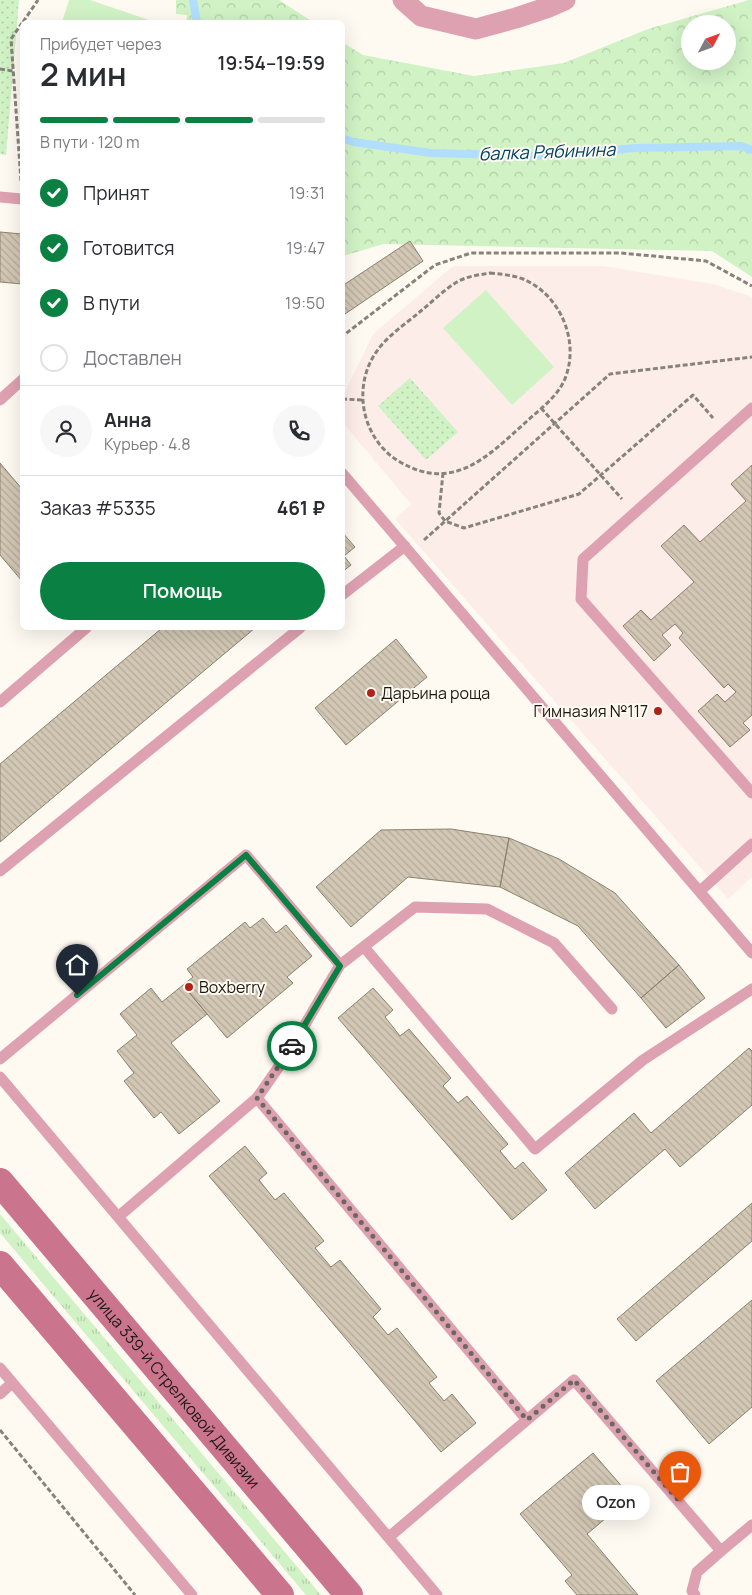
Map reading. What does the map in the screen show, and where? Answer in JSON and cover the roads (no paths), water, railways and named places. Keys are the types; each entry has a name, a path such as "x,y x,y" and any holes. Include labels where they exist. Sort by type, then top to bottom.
{"main road":[{"name":"улица 339-й Стрелковой Дивизии","path":"0,1182 349,1595"},
{"path":"0,1265 280,1595"}],"street":[{"path":"403,0 421,16 476,29 555,2"}],"lane":[{"path":"0,197 20,199"},
{"path":"0,400 20,382"},
{"path":"752,408 583,559 581,599 752,793"},
{"path":"345,476 752,952"},
{"path":"345,592 405,546"},
{"path":"0,702 84,630"},
{"path":"0,871 296,630"},
{"path":"700,891 752,844"},
{"path":"0,1058 246,855 340,966"},
{"path":"118,1217 257,1098 288,1055 340,966 415,907 487,909 554,943 612,1009"},
{"path":"364,947 535,1149 643,1060 752,989"},
{"path":"0,1077 438,1595"},
{"path":"257,1098 527,1420"},
{"path":"0,1368 192,1595"},
{"path":"389,1537 574,1380 721,1551"},
{"path":"0,1394 12,1383"},
{"path":"695,1595 692,1591 698,1572 752,1525"}],"waterway":[{"path":"193,0 197,20"},
{"name":"балка Рябинина","path":"345,139 353,142 431,153 535,156 636,148 741,146 752,150"}],"place":[{"name":"Дарьина роща","path":"371,693"},
{"name":"Гимназия №117","path":"658,711"},
{"name":"Boxberry","path":"189,987"},
{"name":"Ozon","path":"680,1502"}]}
